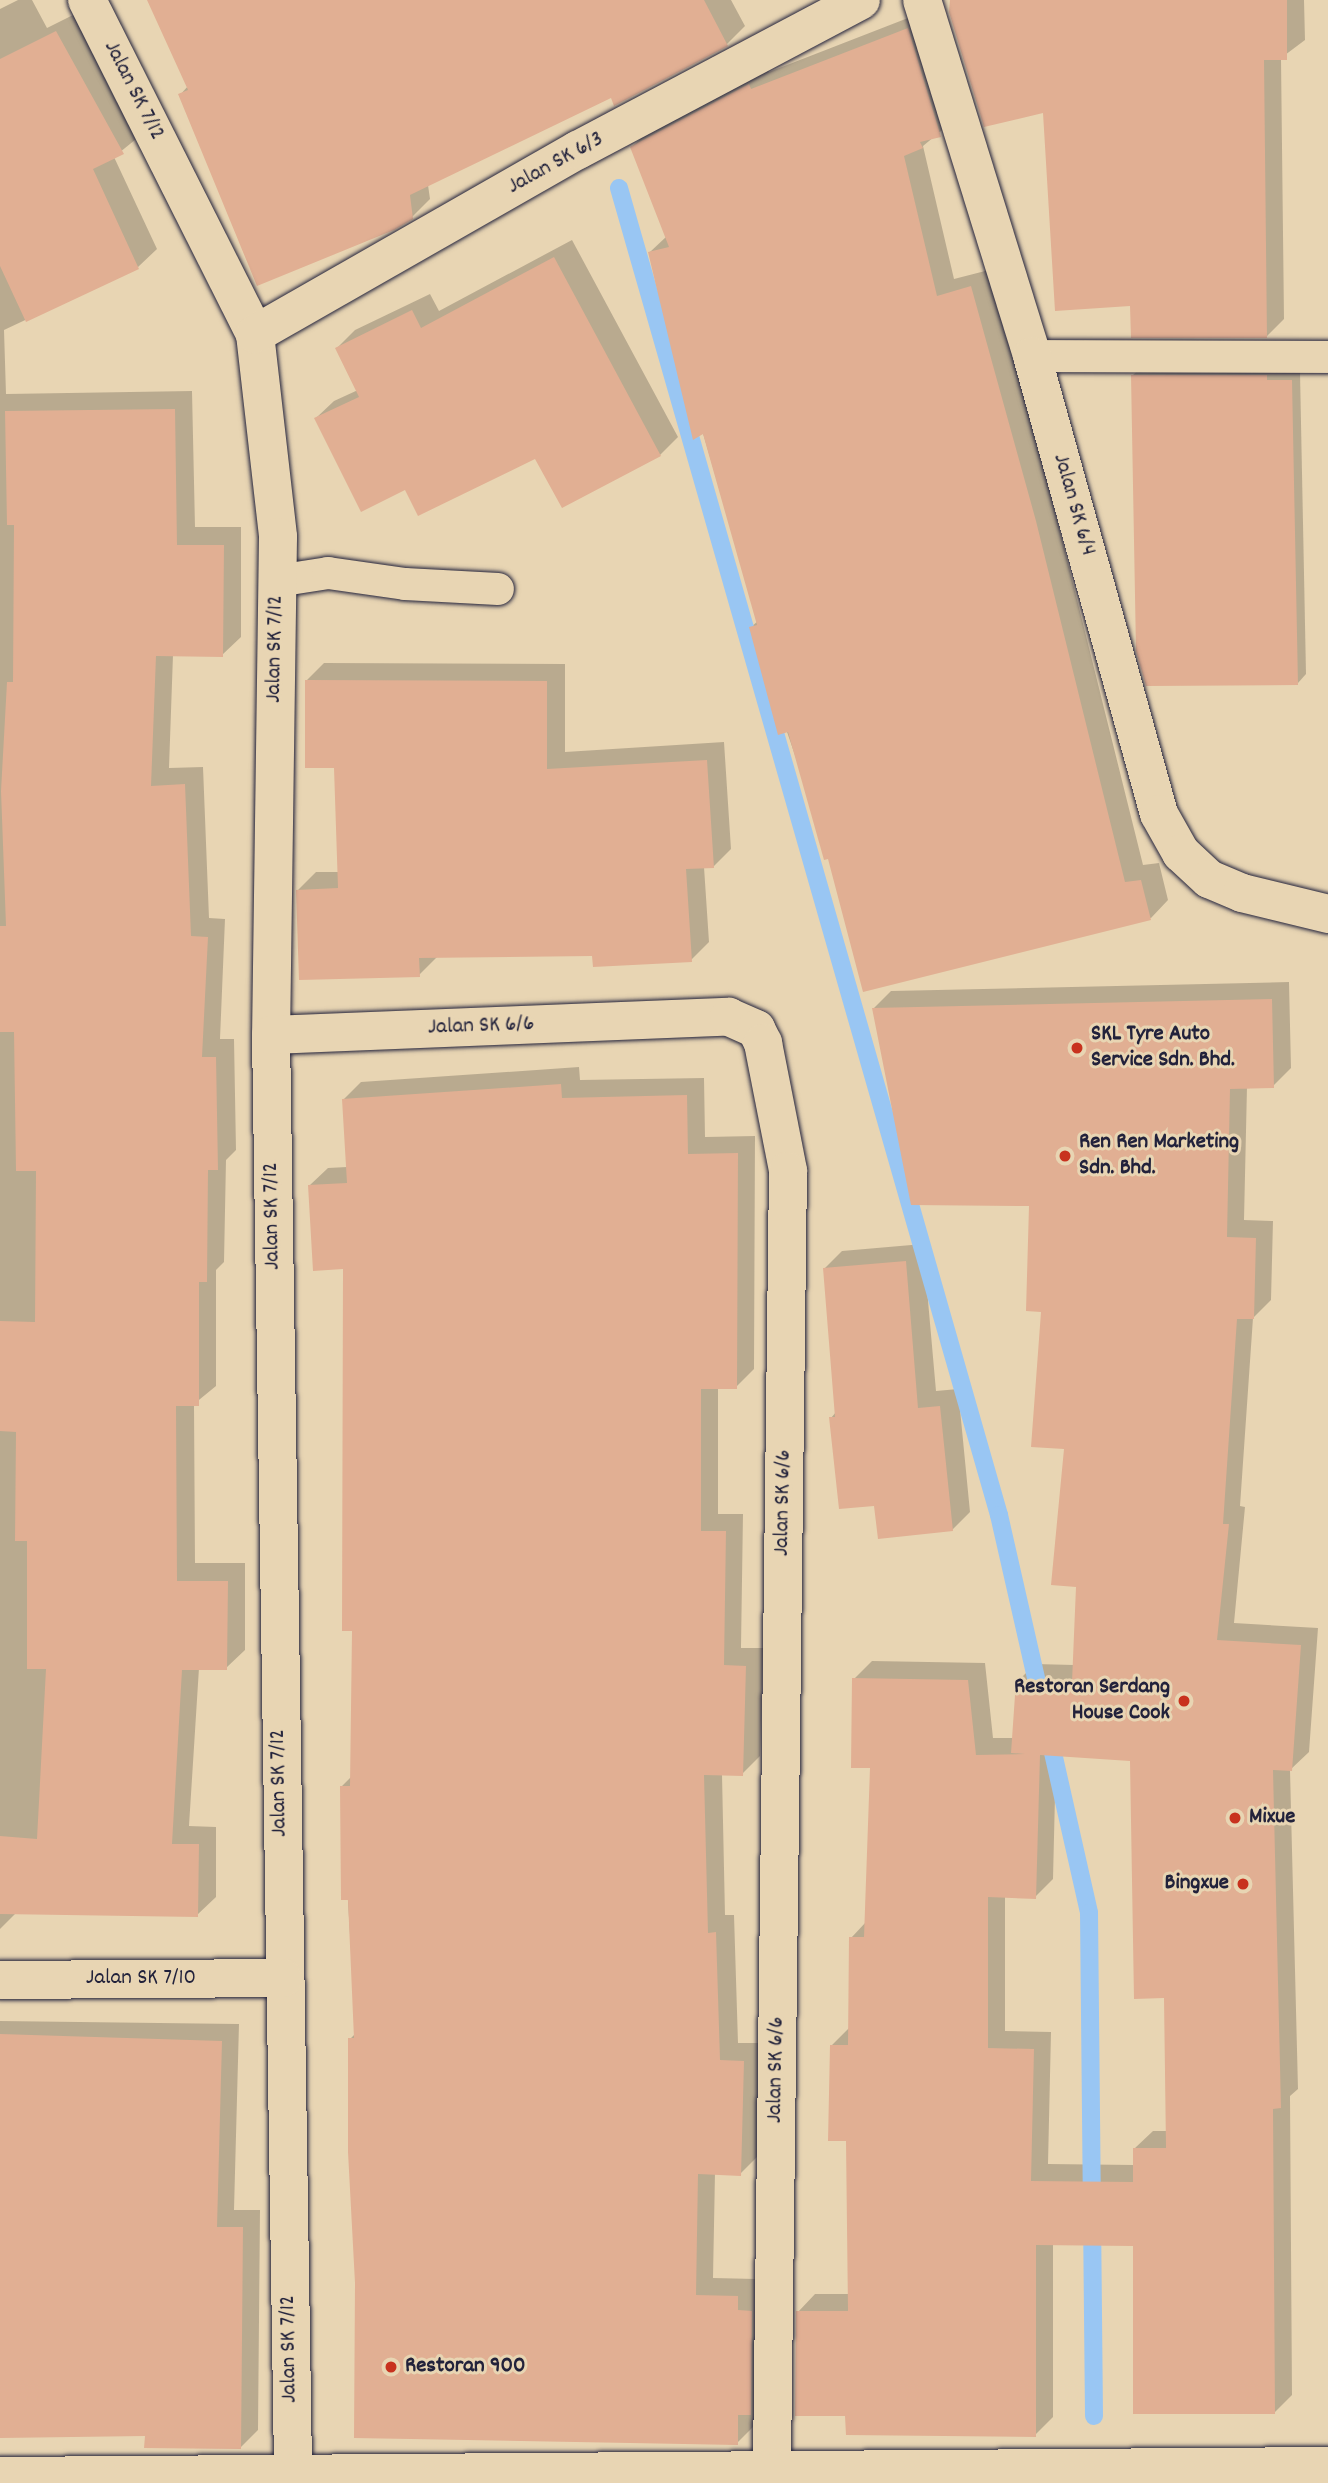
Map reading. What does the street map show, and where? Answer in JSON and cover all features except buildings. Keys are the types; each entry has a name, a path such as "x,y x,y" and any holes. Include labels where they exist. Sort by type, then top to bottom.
{"street":[{"name":"Jalan SK 7/12","path":"87,0 255,334 278,537 271,1035 283,1978 293,2472"},
{"name":"Jalan SK 6/3","path":"255,334 578,150 861,0"},
{"name":"Jalan SK 6/4","path":"922,0 1032,356 1159,814 1181,853 1209,879 1242,894 1328,914"},
{"name":"Jalan SK 6/6","path":"271,1035 729,1017 756,1030 763,1043 788,1171 772,2470"},
{"name":"Jalan SK 7/10","path":"0,1980 283,1978"},
{"path":"0,2476 293,2472 518,2478 772,2470 1328,2466"}],"lane":[{"path":"1032,356 1328,357"},
{"path":"277,581 328,573 405,584 498,589"}],"waterway":[{"path":"619,188 999,1515 1042,1704"},
{"path":"1049,1735 1089,1913 1094,2416"}],"place":[{"name":"SKL Tyre Auto Service Sdn. Bhd.","path":"1077,1048"},
{"name":"Ren Ren Marketing Sdn. Bhd.","path":"1065,1156"},
{"name":"Restoran Serdang House Cook","path":"1184,1701"},
{"name":"Mixue","path":"1235,1818"},
{"name":"Bingxue","path":"1243,1884"},
{"name":"Restoran 900","path":"391,2367"}]}
